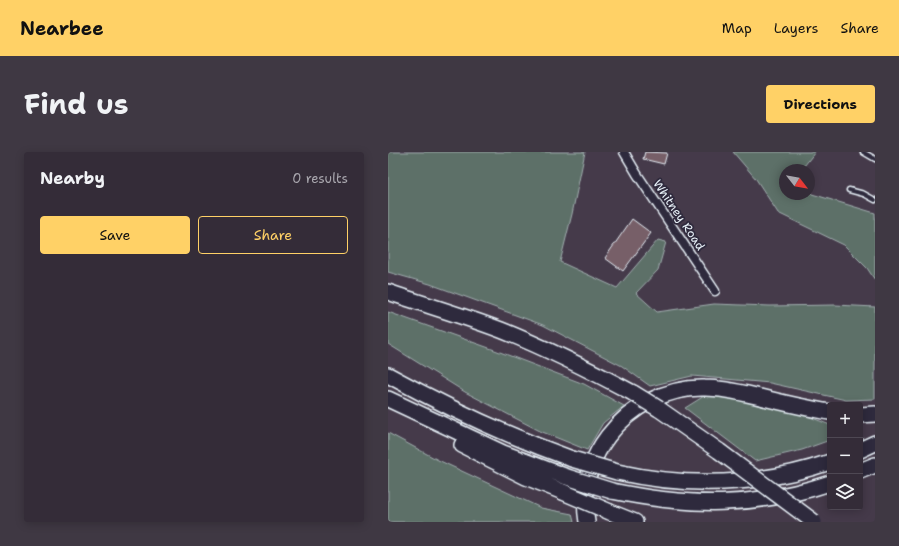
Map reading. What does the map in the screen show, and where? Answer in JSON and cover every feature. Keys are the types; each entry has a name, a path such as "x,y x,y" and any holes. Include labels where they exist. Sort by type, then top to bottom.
{"highway":[{"path":"388,292 472,320 528,341 633,393 659,409 719,451 814,522"},
{"path":"388,375 489,427 572,459 617,472 659,480 689,483 719,483 749,481 778,476 827,463"},
{"path":"586,522 585,504 587,483 593,461 609,434 624,418 640,406 657,397 687,389 712,388 827,411"},
{"path":"391,400 503,453 567,478 612,491 663,500 694,503 724,503 755,501 783,496 827,484"},
{"path":"391,400 471,450 526,477 635,522"},
{"path":"863,415 875,414"},
{"path":"863,449 875,443"},
{"path":"863,470 875,464"}],"street":[{"name":"Whitney Road","path":"624,152 715,291"}],"lane":[{"path":"863,152 875,159"},
{"path":"849,190 864,194 875,200"}],"green space":[{"path":"388,152 585,152 560,262 617,288 658,240 666,242 658,270 636,293 657,312 714,304 770,306 835,305 875,307 875,399 846,400 770,383 692,376 650,386 622,366 543,325 430,284 388,272"},
{"path":"733,152 815,152 806,164 779,164 779,200 815,200 815,195 875,213 875,280 867,268 844,245 778,213 756,179"},
{"path":"388,312 584,384 624,406 603,423 587,450 540,431 465,392 388,344"},
{"path":"709,393 795,411 827,424 827,441 802,450 755,461 685,408"},
{"path":"388,433 438,460 541,508 572,514 574,522 388,522"}],"building":[{"path":"645,152 667,153 664,164 643,159"},
{"path":"632,219 651,233 623,271 605,258"}]}
